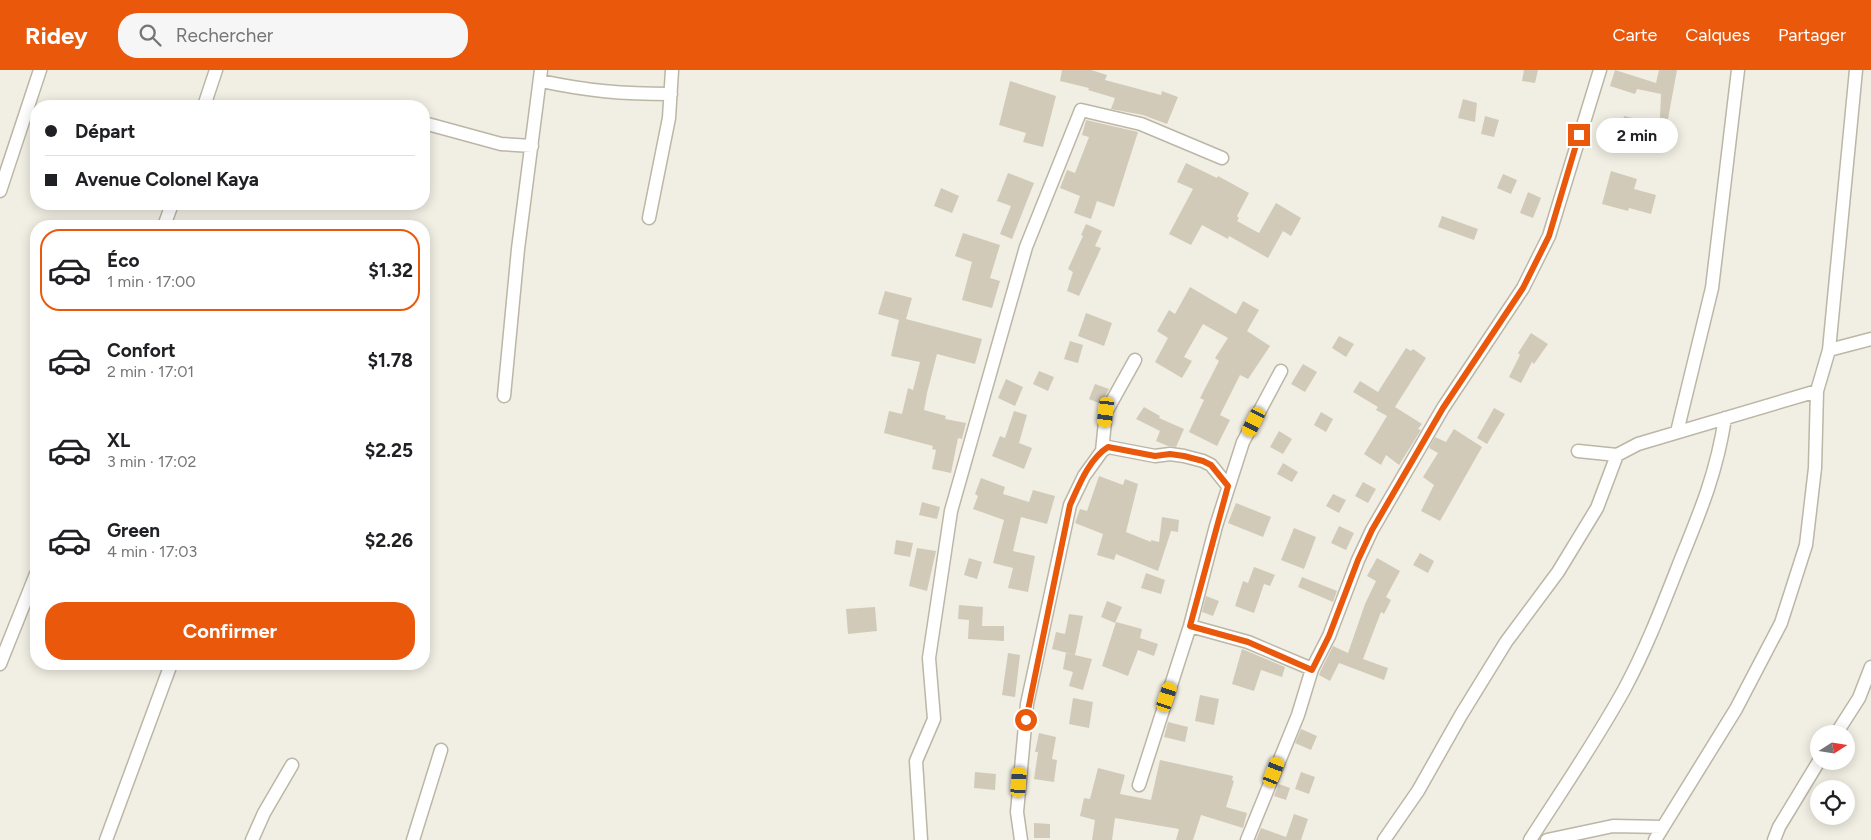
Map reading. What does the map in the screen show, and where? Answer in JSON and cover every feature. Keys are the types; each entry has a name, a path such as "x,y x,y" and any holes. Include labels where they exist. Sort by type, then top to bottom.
{"street":[{"path":"30,100 40,70"},
{"path":"206,100 216,70"},
{"path":"649,218 666,136 672,70"},
{"path":"1247,840 1298,715 1312,670 1329,636 1358,560 1372,530 1443,408 1523,288 1549,236 1600,70"},
{"path":"1677,432 1712,288 1738,70"},
{"path":"1655,840 1736,710 1781,623 1806,545 1812,506 1817,391 1829,350 1856,70"},
{"path":"504,396 518,249 541,76 586,91 617,94 671,94"},
{"path":"0,191 30,100"},
{"path":"921,840 916,761 934,719 929,658 951,511 1026,247 1081,110 1141,124 1222,158"},
{"path":"430,124 501,144 532,146"},
{"path":"1829,350 1871,339"},
{"path":"1021,840 1017,812 1027,704 1070,505 1084,476 1102,451 1106,412 1135,360"},
{"path":"1139,785 1190,626 1228,486 1243,442 1281,371"},
{"path":"1578,452 1617,455 1638,444 1817,391"},
{"path":"1530,840 1625,688 1661,610 1708,495 1720,452 1725,418"},
{"path":"1102,451 1114,447 1155,456 1170,454 1184,456 1211,465 1228,486"},
{"path":"1384,840 1418,791 1461,715 1506,642 1558,572 1597,508 1617,455"},
{"path":"0,664 30,589"},
{"path":"1190,626 1248,642 1312,670"},
{"path":"1842,725 1858,698 1871,667"},
{"path":"106,840 169,670"},
{"path":"412,840 441,750"},
{"path":"252,840 264,812 292,765"},
{"path":"1774,840 1779,826 1813,770"},
{"path":"1547,840 1613,826 1662,827"}],"building":[{"path":"1062,70 1091,70 1107,75 1105,80 1161,95 1162,91 1178,97 1167,124 1143,115 1111,109 1115,98 1088,90 1089,88 1060,81"},
{"path":"1524,70 1538,70 1535,83 1522,81"},
{"path":"1615,70 1656,83 1659,70 1677,70 1668,119 1660,118 1661,94 1637,89 1635,94 1610,86"},
{"path":"1010,81 1056,96 1043,147 1023,142 1026,133 999,125"},
{"path":"1463,99 1477,103 1475,122 1458,118"},
{"path":"1485,116 1499,120 1494,137 1481,134"},
{"path":"1624,116 1649,122 1643,149 1618,144"},
{"path":"1086,120 1138,132 1114,207 1097,201 1091,219 1074,213 1080,196 1060,188 1067,170 1075,173 1089,137 1082,135"},
{"path":"1186,163 1217,178 1218,176 1249,193 1237,216 1239,218 1237,221 1259,233 1276,203 1301,218 1291,236 1283,231 1268,258 1229,236 1228,239 1202,225 1191,245 1169,234 1193,189 1177,182"},
{"path":"1611,171 1637,179 1634,189 1656,195 1651,214 1629,208 1628,211 1602,204"},
{"path":"1008,173 1034,183 1012,239 1000,234 1011,206 997,201"},
{"path":"1503,174 1517,180 1511,194 1497,188"},
{"path":"941,188 959,196 952,213 934,206"},
{"path":"1528,192 1541,198 1533,218 1520,213"},
{"path":"1442,216 1478,229 1474,240 1438,227"},
{"path":"1086,224 1102,231 1095,246 1101,248 1079,296 1067,291 1073,272 1068,269 1083,236 1081,235"},
{"path":"963,233 1000,245 990,278 1000,281 992,308 962,300 972,262 955,256"},
{"path":"1190,287 1236,314 1243,301 1259,310 1247,331 1270,346 1248,379 1240,375 1220,415 1230,420 1217,446 1189,432 1204,400 1200,398 1219,361 1215,358 1228,338 1203,324 1184,357 1192,361 1182,378 1155,362 1168,338 1157,331 1169,310 1175,314"},
{"path":"885,291 912,298 906,319 982,339 975,364 937,354 927,393 924,410 946,416 945,419 966,423 962,439 958,438 951,473 932,469 936,450 932,449 933,446 884,433 889,411 902,414 908,388 913,390 920,362 891,356 899,320 878,314"},
{"path":"1086,313 1112,323 1104,346 1078,336"},
{"path":"1531,333 1548,344 1534,364 1532,362 1521,383 1509,377 1520,355 1518,353"},
{"path":"1339,336 1354,344 1346,357 1332,348"},
{"path":"1070,341 1083,345 1078,363 1064,359"},
{"path":"1406,348 1411,351 1413,349 1426,358 1395,407 1422,424 1418,429 1421,430 1399,465 1386,455 1381,465 1364,454 1387,416 1376,410 1378,407 1353,392 1360,381 1378,392"},
{"path":"1303,364 1317,372 1305,392 1291,384"},
{"path":"1039,371 1054,377 1048,391 1033,384"},
{"path":"1006,379 1023,387 1015,406 998,398"},
{"path":"1095,384 1109,389 1101,404 1089,399"},
{"path":"1144,407 1160,416 1159,418 1184,429 1176,447 1156,441 1160,431 1136,419"},
{"path":"1494,408 1505,414 1487,444 1477,438"},
{"path":"1014,411 1027,415 1019,443 1032,448 1024,469 992,456 1000,436 1005,438"},
{"path":"1321,412 1333,419 1326,432 1314,425"},
{"path":"1454,429 1482,447 1440,521 1421,511 1434,485 1423,477 1438,453 1429,448 1435,437 1446,442"},
{"path":"1279,431 1292,439 1283,454 1270,447"},
{"path":"1283,463 1298,472 1292,482 1277,474"},
{"path":"1099,476 1123,485 1125,479 1138,484 1126,532 1151,542 1151,540 1159,542 1162,517 1179,520 1178,532 1171,531 1158,571 1116,554 1114,560 1097,555 1103,534 1075,523 1080,509 1087,511"},
{"path":"981,478 1005,487 1003,494 1029,502 1033,490 1055,496 1047,524 1021,517 1013,551 1035,556 1028,592 1008,588 1013,568 993,563 1004,520 973,509 978,496 975,494"},
{"path":"1363,482 1376,489 1368,503 1355,496"},
{"path":"1333,494 1346,500 1339,513 1326,506"},
{"path":"922,502 940,507 937,519 919,515"},
{"path":"1236,503 1271,517 1263,537 1228,523"},
{"path":"1339,526 1354,533 1346,550 1331,543"},
{"path":"1294,528 1316,537 1304,569 1281,560"},
{"path":"896,540 913,543 910,557 894,554"},
{"path":"917,548 936,551 927,591 909,586"},
{"path":"1420,553 1434,561 1428,573 1413,565"},
{"path":"969,558 982,562 977,579 964,575"},
{"path":"1377,558 1400,571 1386,597 1391,600 1384,614 1381,612 1363,659 1388,668 1384,680 1339,663 1330,681 1319,675 1320,672 1333,646 1348,653 1365,604 1376,581 1367,576"},
{"path":"1254,567 1275,575 1270,586 1264,584 1254,613 1235,606 1243,581 1248,583"},
{"path":"1146,573 1165,580 1161,594 1141,588"},
{"path":"1302,577 1337,591 1333,602 1298,587"},
{"path":"1206,596 1219,601 1213,616 1202,612"},
{"path":"1107,601 1122,607 1115,623 1101,617"},
{"path":"959,605 983,607 982,626 1004,626 1004,641 968,639 969,620 958,619"},
{"path":"875,607 877,631 848,634 846,609"},
{"path":"1069,614 1083,616 1075,655 1052,649 1056,632 1065,634"},
{"path":"1116,622 1142,629 1140,638 1158,644 1154,656 1138,650 1128,676 1102,666"},
{"path":"1242,649 1285,667 1282,677 1261,670 1254,691 1232,684"},
{"path":"1008,653 1020,655 1015,697 1002,695"},
{"path":"1066,653 1092,659 1083,690 1069,686 1073,672 1063,669"},
{"path":"1200,695 1219,699 1214,725 1195,721"},
{"path":"1073,698 1093,702 1089,728 1069,724"},
{"path":"1168,722 1188,727 1185,742 1164,737"},
{"path":"1301,729 1317,736 1311,750 1295,743"},
{"path":"1039,733 1056,737 1052,759 1057,760 1054,782 1034,779 1038,752 1035,752"},
{"path":"1160,760 1233,776 1232,780 1234,781 1226,807 1247,813 1243,828 1201,815 1193,840 1176,840 1179,829 1115,818 1112,840 1092,840 1095,820 1080,816 1084,798 1090,799 1098,768 1125,775 1120,794 1151,800"},
{"path":"975,772 996,774 995,790 974,788"},
{"path":"1301,772 1315,777 1309,794 1295,789"},
{"path":"1279,784 1290,788 1286,800 1274,796"},
{"path":"1294,814 1308,819 1301,840 1256,840 1261,828 1286,837"},
{"path":"1034,823 1050,824 1050,838 1034,838"}],"route":[{"path":"1026,720 1027,704 1070,505 1084,476 1102,451 1108,447 1155,456 1170,454 1184,456 1211,465 1228,486 1190,626 1248,642 1312,670 1329,636 1358,560 1372,530 1443,408 1523,288 1549,236 1579,135"}]}
